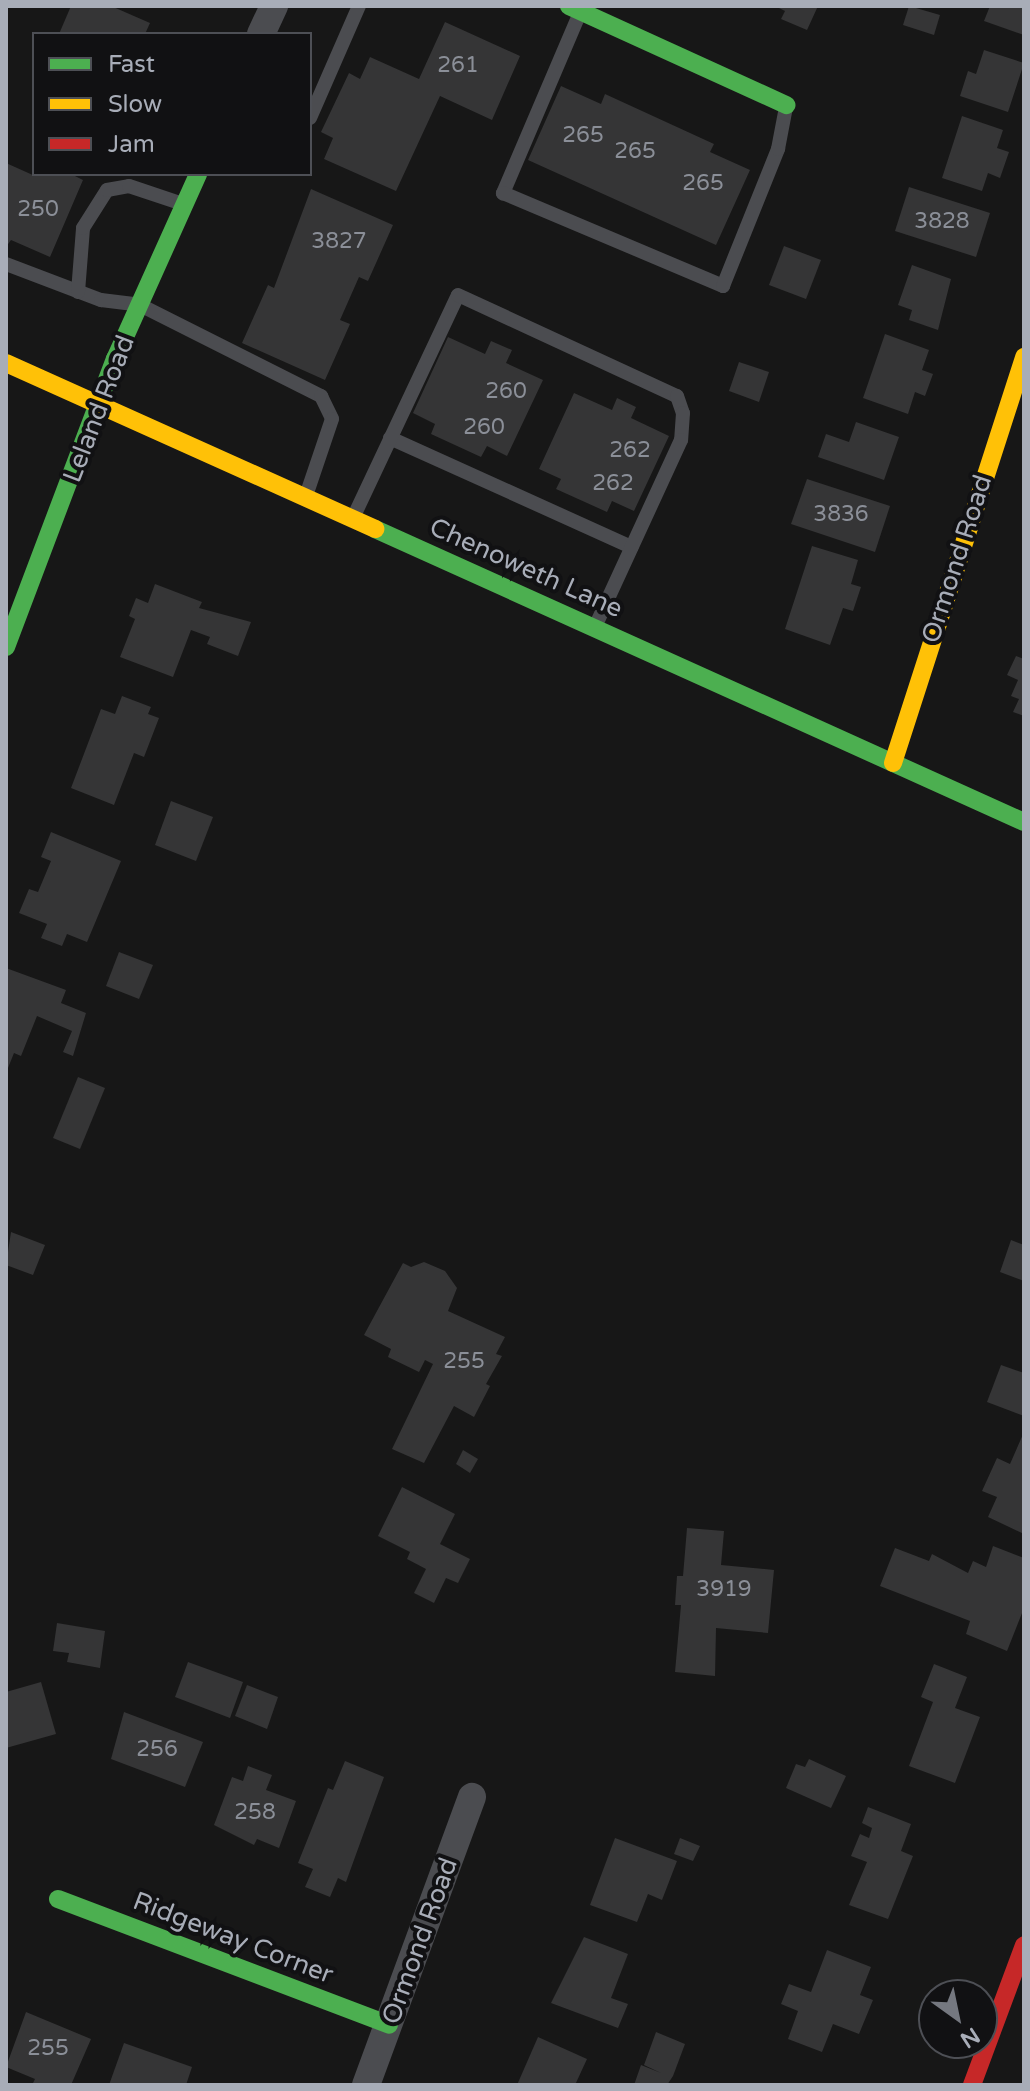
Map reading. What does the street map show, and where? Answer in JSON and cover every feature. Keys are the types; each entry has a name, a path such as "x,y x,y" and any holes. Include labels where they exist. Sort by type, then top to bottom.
{"street":[{"path":"262,32 274,6"},
{"path":"575,9 786,105"},
{"name":"Leland Road","path":"6,647 140,305 197,176"},
{"name":"Ormond Road","path":"893,763 1024,357"},
{"name":"Chenoweth Lane","path":"6,363 1024,822"},
{"name":"Ormond Road","path":"366,2085 472,1797"},
{"name":"Ridgeway Corner","path":"58,1899 389,2025"},
{"path":"972,2085 1024,1945"}],"lane":[{"path":"312,113 359,6"},
{"path":"575,9 503,193 723,286 778,149 786,105"},
{"path":"78,292 83,228 107,190 129,186 185,205"},
{"path":"6,264 78,292 140,305 321,396 332,419 306,496"},
{"path":"352,519 458,295 677,396 683,413 681,440 595,628"},
{"path":"390,438 631,547"}],"building":[{"path":"71,6 111,6 150,23 146,32 60,32"},
{"path":"775,6 818,6 807,30 781,19 785,11"},
{"path":"909,6 940,15 934,35 903,25"},
{"path":"990,6 1024,6 1024,35 984,21"},
{"path":"445,22 520,56 492,120 440,96 396,191 324,159 333,138 321,132 349,73 360,79 370,57 419,79"},
{"path":"984,50 1024,63 1008,112 960,96 968,71 976,74"},
{"path":"561,86 601,104 605,94 714,144 710,152 750,170 716,245 528,160"},
{"path":"962,116 1003,130 997,148 1009,152 1000,178 988,173 982,191 942,178"},
{"path":"6,163 32,176 75,176 83,180 50,257 11,240 6,247"},
{"path":"909,187 990,213 976,257 895,231"},
{"path":"311,189 393,225 368,281 359,277 340,320 350,324 325,380 242,343 268,285 274,288"},
{"path":"784,246 821,260 806,299 769,285"},
{"path":"912,265 951,279 938,330 909,320 912,310 898,305"},
{"path":"885,334 929,350 922,370 933,374 925,396 915,392 908,414 863,398"},
{"path":"448,337 485,354 491,341 512,350 506,363 543,380 507,456 487,446 481,457 431,434 435,424 413,413"},
{"path":"739,362 769,372 759,402 729,391"},
{"path":"574,393 612,410 617,398 636,407 631,418 669,436 634,511 612,501 607,512 556,489 561,479 539,469"},
{"path":"856,422 899,437 884,480 818,457 826,434 849,442"},
{"path":"807,479 890,506 875,552 791,524"},
{"path":"812,546 858,560 851,584 861,587 853,611 843,608 830,645 785,629"},
{"path":"155,584 202,602 199,608 251,622 238,656 207,644 210,637 191,630 173,677 120,657 135,619 129,616 136,598 148,603"},
{"path":"1016,656 1024,659 1024,716 1013,712 1019,699 1011,696 1018,680 1007,675"},
{"path":"122,696 151,707 148,714 159,718 144,757 134,753 114,805 71,788 101,709 115,714"},
{"path":"171,801 213,817 196,861 155,845"},
{"path":"51,832 121,861 87,942 67,934 62,946 41,938 47,924 19,913 29,889 38,892 51,861 41,857"},
{"path":"119,952 153,965 139,999 106,986"},
{"path":"6,968 66,990 61,1003 86,1013 73,1056 63,1052 72,1031 37,1016 21,1056 14,1053 6,1073"},
{"path":"78,1077 105,1088 80,1149 53,1138"},
{"path":"11,1232 45,1245 33,1275 6,1265"},
{"path":"1011,1240 1024,1245 1024,1281 1000,1272"},
{"path":"424,1262 445,1271 457,1288 448,1311 505,1337 496,1354 502,1356 486,1384 490,1386 474,1417 454,1406 424,1463 392,1449 433,1364 425,1360 419,1372 388,1357 391,1349 364,1335 403,1263 411,1267"},
{"path":"1001,1365 1024,1373 1024,1416 987,1402"},
{"path":"1024,1432 1024,1534 988,1517 997,1497 982,1491 997,1458 1010,1464"},
{"path":"463,1450 478,1459 470,1473 456,1464"},
{"path":"402,1487 455,1514 440,1544 470,1559 458,1583 446,1578 434,1603 414,1593 426,1569 407,1559 410,1552 378,1536"},
{"path":"687,1528 724,1531 721,1565 774,1570 768,1633 716,1628 715,1676 675,1672 681,1605 675,1605 677,1576 683,1576"},
{"path":"993,1546 1024,1558 1024,1608 1007,1651 966,1634 970,1621 880,1586 895,1548 929,1561 932,1554 968,1573 973,1561 986,1567"},
{"path":"57,1623 105,1631 100,1668 67,1662 69,1653 53,1651"},
{"path":"188,1662 243,1682 230,1718 175,1697"},
{"path":"934,1664 967,1677 955,1708 980,1717 955,1783 909,1766 933,1702 921,1697"},
{"path":"41,1682 56,1734 6,1748 6,1692"},
{"path":"247,1685 278,1697 267,1729 235,1716"},
{"path":"124,1712 203,1742 185,1787 111,1759"},
{"path":"809,1759 846,1776 831,1808 786,1788 796,1764 805,1767"},
{"path":"345,1761 384,1777 346,1882 338,1878 330,1897 305,1887 313,1869 298,1863 328,1788 333,1790"},
{"path":"248,1766 272,1775 266,1790 296,1801 279,1848 257,1839 254,1845 214,1825 232,1777 243,1781"},
{"path":"868,1807 911,1824 901,1851 913,1856 888,1919 849,1905 867,1862 851,1856 860,1834 869,1838 872,1828 862,1823"},
{"path":"615,1838 677,1861 662,1900 648,1894 637,1922 590,1905"},
{"path":"680,1838 700,1846 693,1861 674,1854"},
{"path":"584,1937 628,1954 611,1998 628,2004 618,2028 551,2003"},
{"path":"827,1950 871,1967 860,1995 873,2000 859,2034 833,2024 822,2052 788,2039 798,2011 781,2004 789,1984 811,1992"},
{"path":"26,2012 91,2039 71,2085 32,2085 35,2079 6,2067"},
{"path":"656,2032 685,2044 673,2076 667,2085 634,2085 641,2065 661,2073 644,2065"},
{"path":"538,2037 587,2059 575,2085 517,2085"},
{"path":"124,2043 192,2067 186,2085 109,2085"}],"traffic: fast":[{"path":"569,6 786,105"},
{"path":"6,647 115,359 197,176"},
{"path":"375,529 1024,822"},
{"path":"58,1899 389,2025"}],"traffic: slow":[{"path":"893,763 1024,357"},
{"path":"6,363 375,529"}],"traffic: jam":[{"path":"972,2085 1024,1945"}]}
